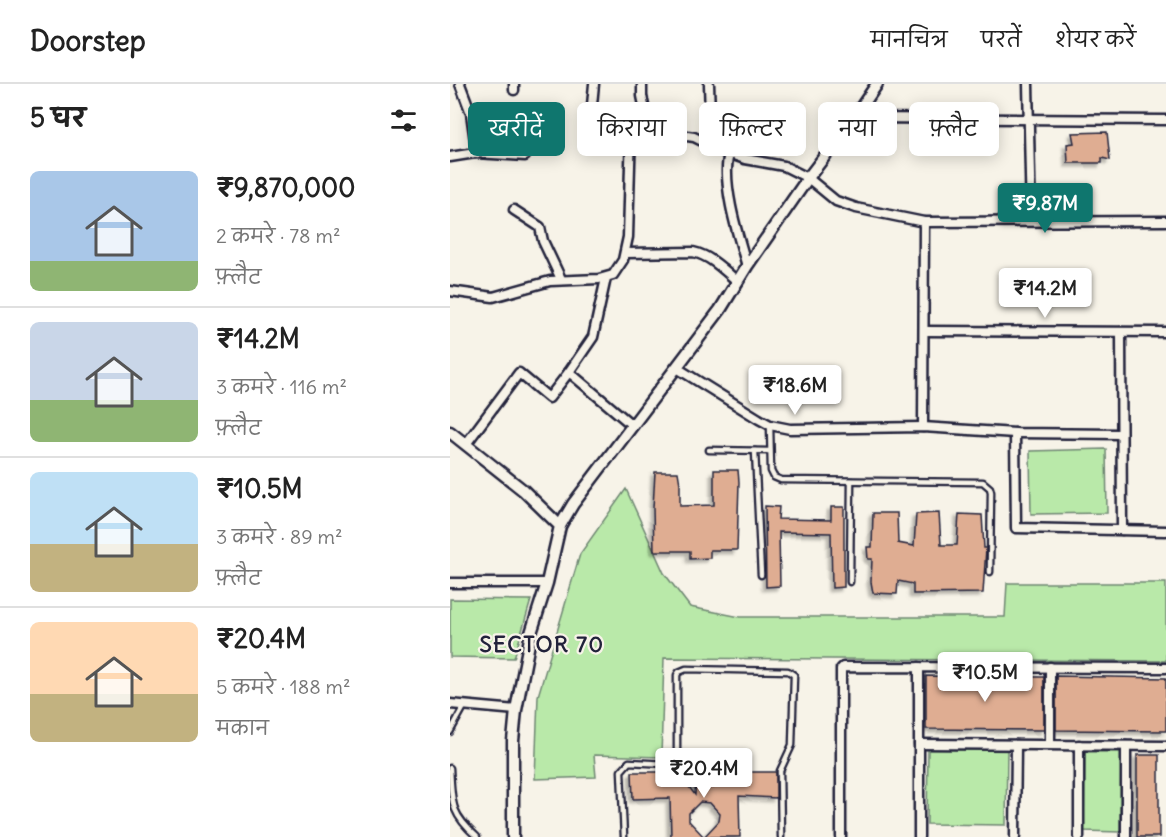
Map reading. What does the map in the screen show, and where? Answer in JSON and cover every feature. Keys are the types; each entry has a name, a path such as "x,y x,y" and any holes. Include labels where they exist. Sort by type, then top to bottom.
{"street":[{"path":"460,84 468,107"},
{"path":"592,102 594,84"},
{"path":"642,84 643,102"},
{"path":"709,84 710,102"},
{"path":"865,102 877,84"},
{"path":"1028,84 1030,221"},
{"path":"897,118 1166,120"},
{"path":"450,157 468,154"},
{"path":"450,291 493,297 529,285 561,279 606,278 618,270 625,253 629,219 630,156"},
{"path":"728,156 726,166 728,187 747,266"},
{"path":"739,156 776,164 808,178 836,201 856,208 924,222 1166,221"},
{"path":"513,837 513,741 516,710 531,633 547,583 560,526 573,504 720,309 747,266 825,156"},
{"path":"514,210 540,227 543,241 561,279"},
{"path":"923,427 924,222"},
{"path":"625,253 693,252 701,254 738,282"},
{"path":"466,444 519,373 549,398 593,337 606,278"},
{"path":"924,331 1166,333"},
{"path":"1121,332 1122,530"},
{"path":"676,368 770,425 790,429 923,427 1015,433 1121,434"},
{"path":"569,372 633,426"},
{"path":"450,432 523,490 560,526"},
{"path":"1015,433 1016,528 1166,531"},
{"path":"450,583 547,583"},
{"path":"919,667 919,837"},
{"path":"1050,667 1050,745"},
{"path":"841,837 842,668 1166,668"},
{"path":"450,704 516,710"},
{"path":"919,744 1166,746"},
{"path":"1015,837 1016,745"},
{"path":"1079,745 1079,837"},
{"path":"1126,746 1126,837"}],"lane":[{"path":"770,425 772,475 781,480 983,482 991,492 990,572"},
{"path":"709,450 770,452"},
{"path":"755,451 761,575"},
{"path":"850,582 851,481"},
{"path":"624,837 621,771 629,762 667,764 675,760 677,756 677,675 686,669 788,671 794,675 792,745 780,771 781,837"},
{"path":"450,732 465,705"},
{"path":"450,768 452,803 461,823 477,837"}],"green space":[{"path":"1106,449 1107,513 1031,514 1030,451"},
{"path":"626,489 664,573 690,607 740,617 1005,617 1007,583 1166,583 1166,661 664,658 661,757 594,755 596,777 535,779 538,696 580,554"},
{"path":"450,599 531,600 514,658 450,657"},
{"path":"928,749 1007,750 1006,825 927,824"},
{"path":"1085,752 1121,752 1120,832 1084,831"}],"building":[{"path":"1107,132 1110,160 1102,158 1102,163 1068,163 1067,144 1074,143 1072,133"},
{"path":"714,470 738,470 737,550 710,550 710,558 690,559 690,551 654,551 655,472 678,472 680,506 714,505"},
{"path":"765,506 779,507 778,519 831,520 831,507 844,507 844,587 832,588 831,533 779,532 780,586 766,587"},
{"path":"873,513 897,513 898,543 914,546 916,514 939,513 941,545 957,545 959,514 982,515 984,548 986,548 983,593 913,594 913,584 898,581 897,594 873,593 872,559 868,559 867,547 872,547"},
{"path":"926,676 1044,677 1044,730 926,729"},
{"path":"1056,676 1166,678 1166,731 1056,730"},
{"path":"1137,755 1159,755 1159,837 1137,837"},
{"path":"712,757 713,788 732,772 776,772 776,798 739,796 740,837 704,837 671,837 670,798 633,799 632,772 678,772 695,795 697,758","holes":["700,802 710,803 720,814 719,821 704,837 689,821 689,813"]}],"district":[{"name":"SECTOR 70","path":"542,644"}]}
